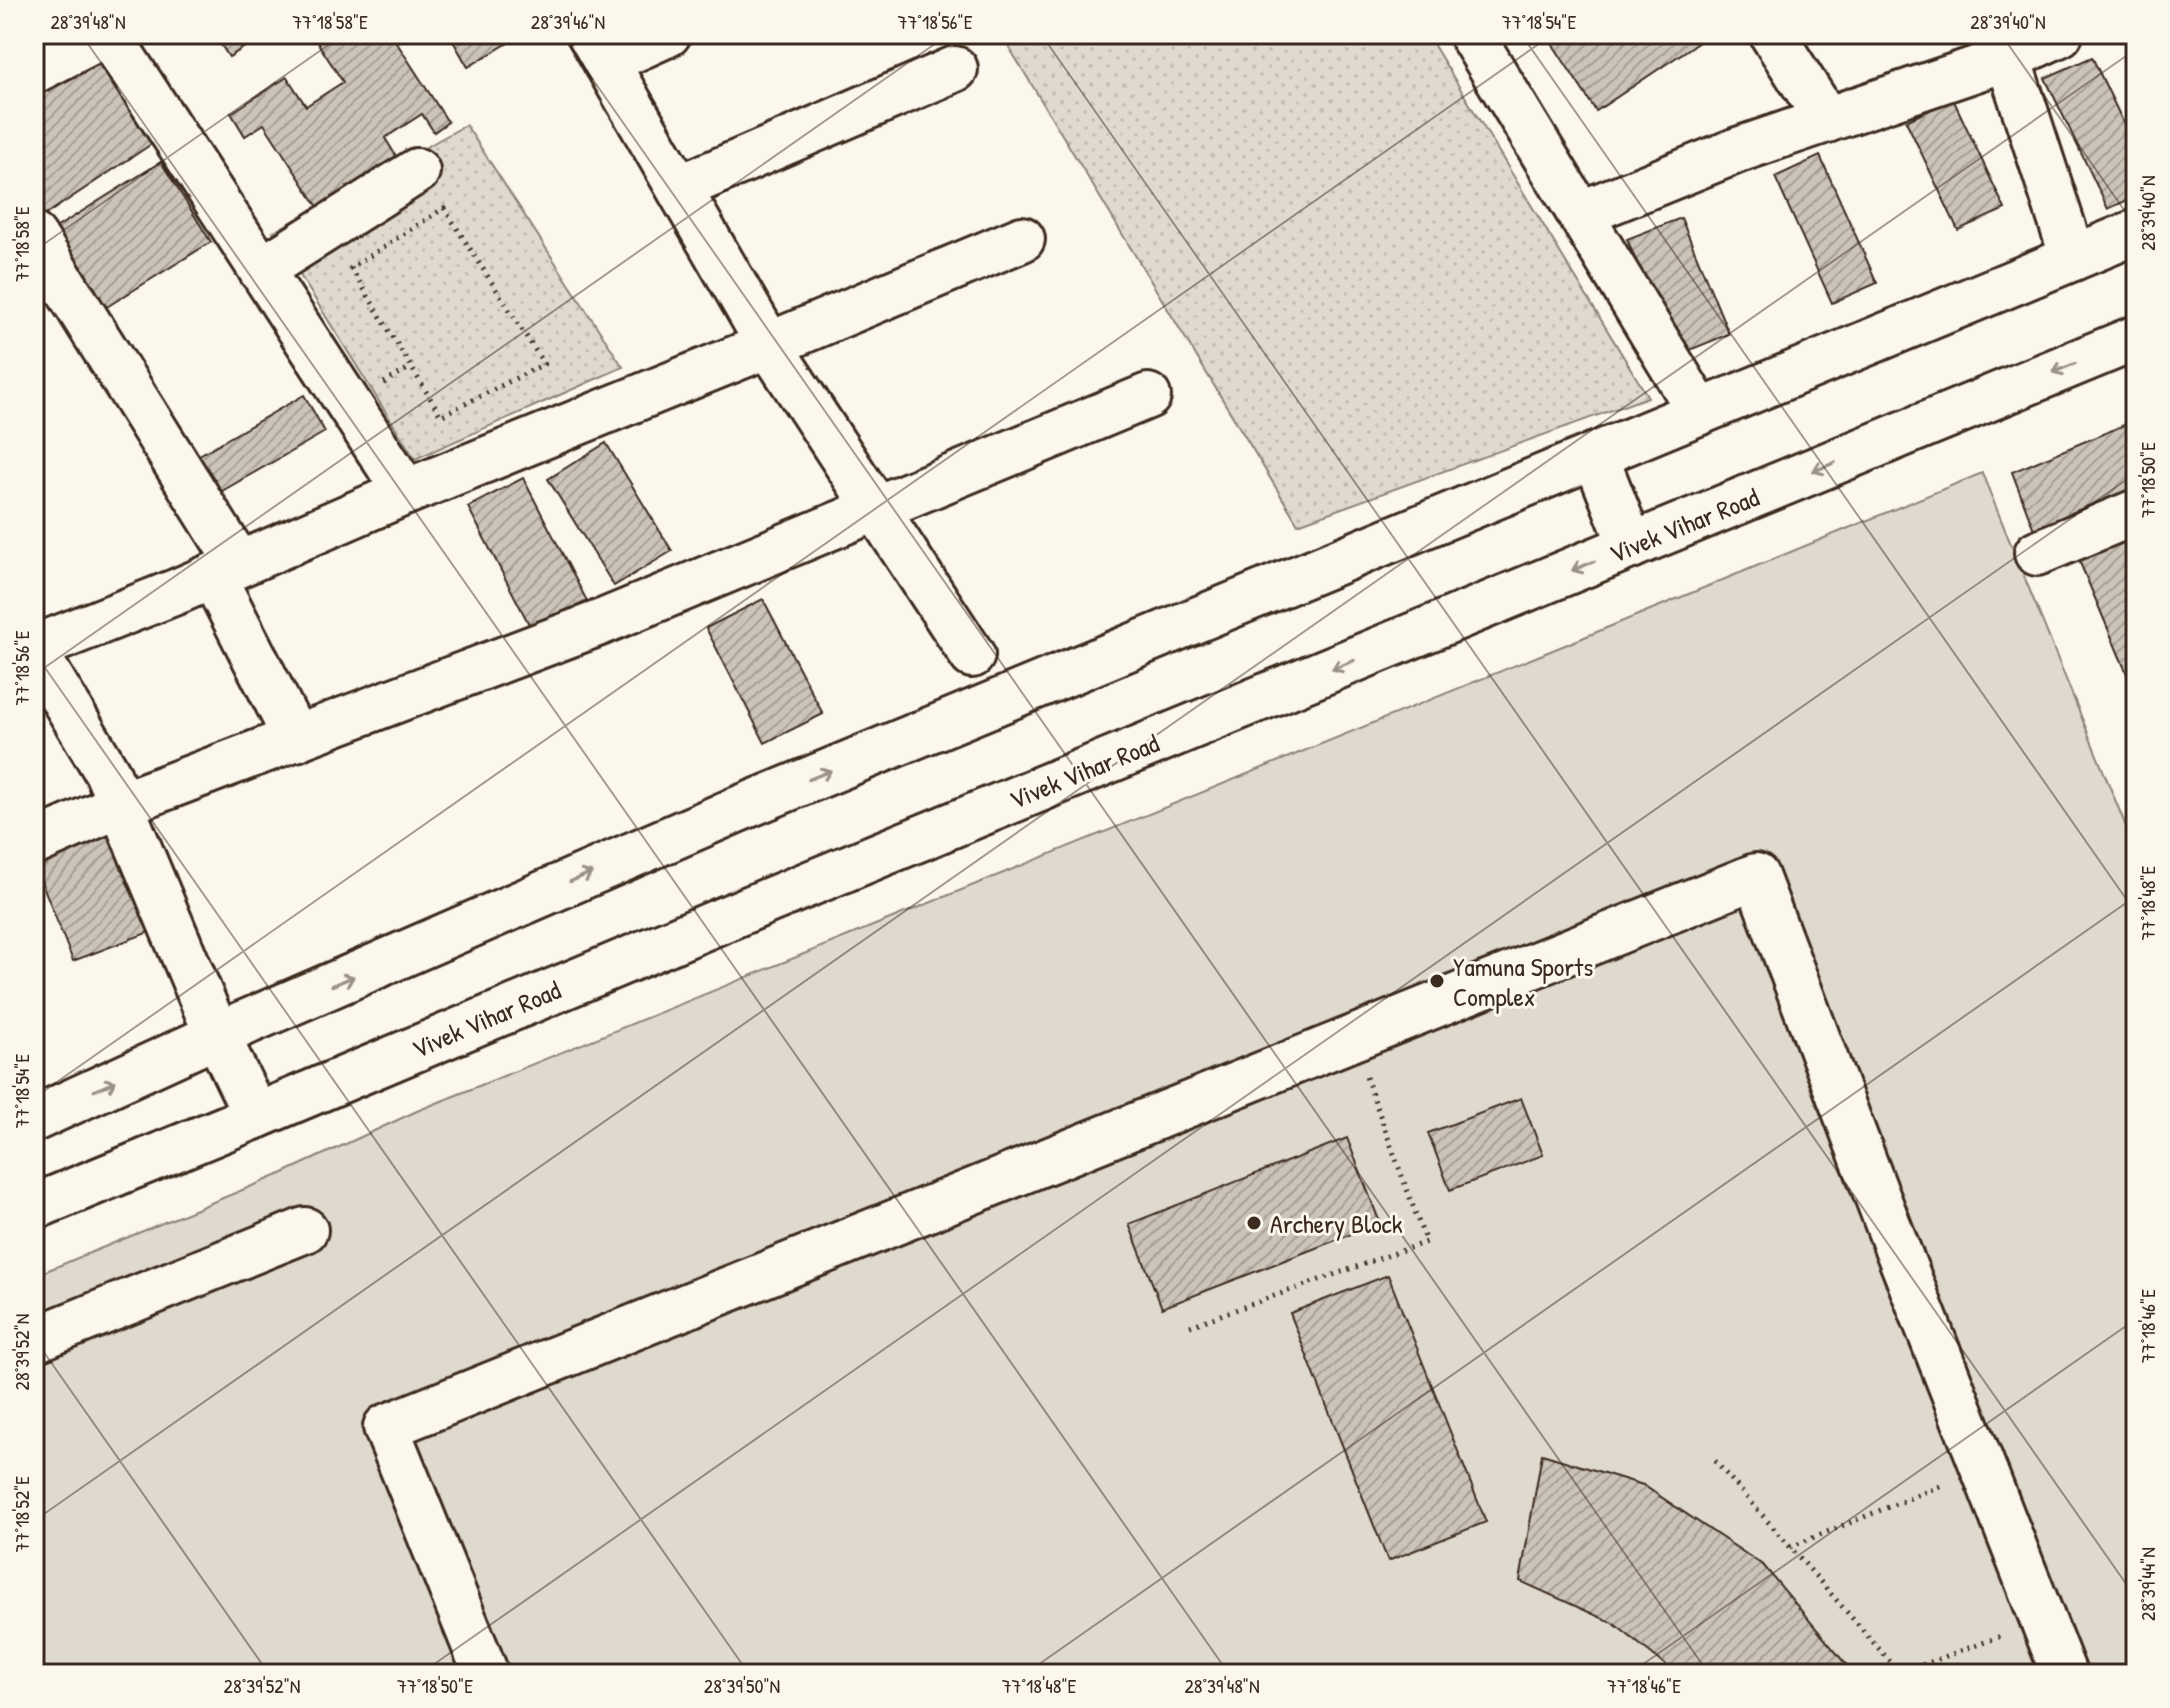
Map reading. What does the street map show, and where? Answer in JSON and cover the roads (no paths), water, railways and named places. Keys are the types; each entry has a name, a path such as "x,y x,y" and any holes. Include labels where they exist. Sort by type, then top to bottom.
{"street":[{"path":"34,71 107,34 406,492"},
{"path":"668,34 598,48 769,345 972,655"},
{"path":"1471,34 1700,412"},
{"path":"1772,34 1827,120"},
{"path":"1580,214 1738,150 1827,120 2003,46 2060,34"},
{"path":"2003,46 2073,258"},
{"path":"679,188 955,69"},
{"path":"261,270 417,171"},
{"path":"34,1119 217,1035 736,810 2136,232"},
{"path":"34,236 226,570 296,739"},
{"path":"256,1116 217,1035 107,772 34,649 406,492 1022,239"},
{"name":"Vivek Vihar Road","path":"34,1207 770,900 2135,340"},
{"path":"34,843 122,804 602,622 1148,396"},
{"path":"1595,455 1631,546"},
{"path":"2037,553 2136,512"},
{"path":"486,1674 386,1427 1756,876 1895,1243 2064,1674"},
{"path":"34,1340 305,1230"}],"place":[{"name":"Yamuna Sports Complex","path":"1437,981"},
{"name":"Archery Block","path":"1254,1223"}]}
